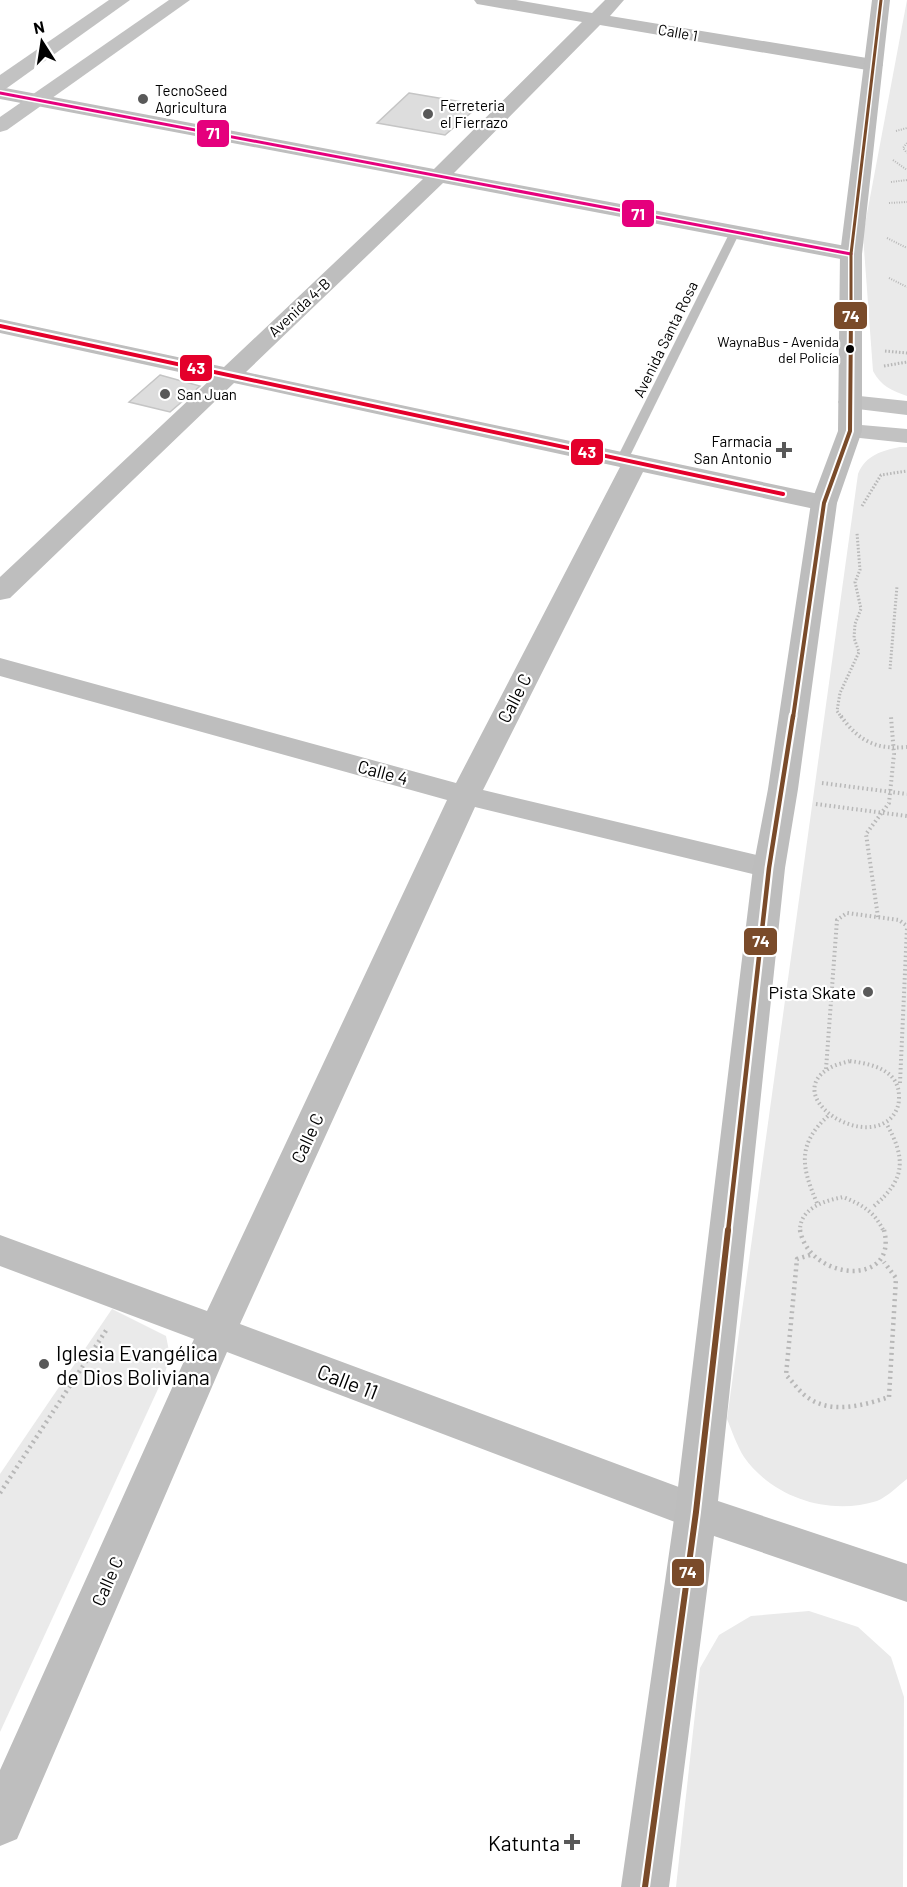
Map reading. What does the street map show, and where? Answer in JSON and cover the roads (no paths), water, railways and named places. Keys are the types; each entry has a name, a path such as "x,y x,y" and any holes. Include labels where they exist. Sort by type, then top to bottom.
{"main road":[{"path":"645,1887 696,1512 769,868 783,789 824,503 850,431 851,254 881,0"},
{"path":"696,1512 907,1583"}],"street":[{"path":"0,84 121,0"},
{"path":"0,126 181,0"},
{"name":"Calle 1","path":"483,0 873,65"},
{"name":"Avenida 4-B","path":"0,592 440,175 615,0"},
{"path":"0,93 851,254"},
{"path":"0,326 824,503"},
{"path":"850,402 907,408"},
{"path":"850,431 907,436"},
{"name":"Calle C","path":"0,1823 217,1331 465,795 629,461"},
{"name":"Calle 4","path":"0,667 465,795 769,868"},
{"name":"Calle 11","path":"0,1250 696,1512"}],"lane":[{"name":"Avenida Santa Rosa","path":"629,461 735,232"}],"place":[{"name":"TecnoSeed Agricultura","path":"143,99"},
{"name":"Ferreteria el Fierrazo","path":"428,114"},
{"name":"WaynaBus - Avenida del Policía","path":"850,349"},
{"name":"San Juan","path":"165,394"},
{"name":"Farmacia San Antonio","path":"784,450"},
{"name":"Pista Skate","path":"868,992"},
{"name":"Iglesia Evangélica de Dios Boliviana","path":"44,1364"},
{"name":"Katunta","path":"572,1842"}]}
